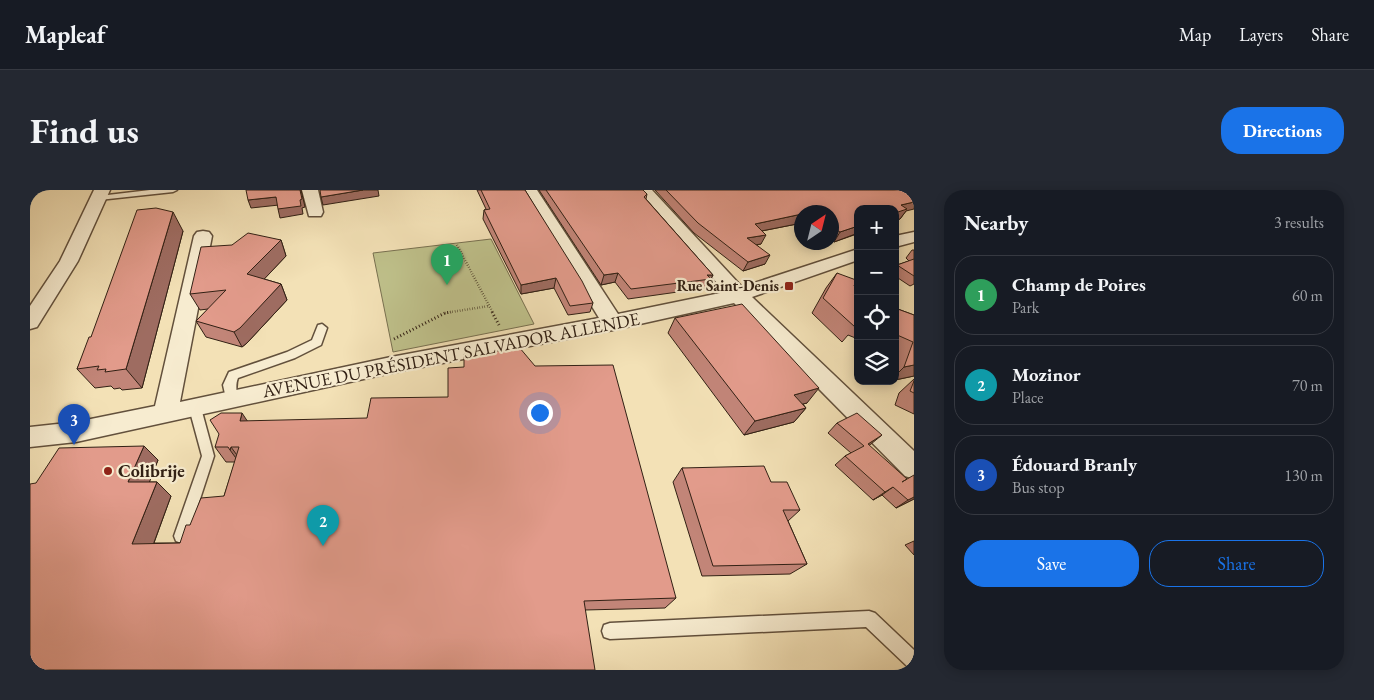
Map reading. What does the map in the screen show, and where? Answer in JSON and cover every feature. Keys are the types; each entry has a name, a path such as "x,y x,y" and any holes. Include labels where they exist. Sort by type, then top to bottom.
{"street":[{"path":"310,190 315,212"},
{"path":"529,190 613,323"},
{"path":"643,190 739,296 914,468"},
{"path":"30,322 69,261 100,194"},
{"path":"165,414 203,236"},
{"path":"899,241 914,237"},
{"name":"AVENUE DU PRÉSIDENT SALVADOR ALLENDE","path":"33,439 195,408 391,365 613,323 739,296 854,255"}],"lane":[{"path":"100,194 173,190"},
{"path":"231,400 229,385 233,375 291,356 317,342 322,328"},
{"path":"181,536 208,456 195,408"},
{"path":"610,631 869,619 914,661"}],"path":[{"path":"457,245 509,343"},
{"path":"394,339 445,313 489,306"}],"green space":[{"path":"491,239 534,324 393,352 373,253"}],"building":[{"path":"246,190 300,190 301,206 278,209 276,197 248,200"},
{"path":"320,190 363,190 321,197"},
{"path":"481,190 525,190 582,281 593,303 570,306 556,278 521,285 484,210 490,209"},
{"path":"546,190 643,190 647,194 644,197 713,275 707,275 711,279 631,289 618,273 604,275"},
{"path":"666,190 914,190 914,202 901,205 907,209 899,212 899,205 854,205 854,227 840,232 839,205 794,205 794,216 755,224 766,235 747,238 770,255 748,262 698,223"},
{"path":"156,208 173,212 126,369 105,372 106,369 97,370 99,366 77,369 89,337 91,337 137,210"},
{"path":"248,233 281,240 247,274 281,284 234,332 196,321 226,290 190,294 201,247 232,245"},
{"path":"914,259 914,276 899,266 899,264"},
{"path":"837,273 854,279 854,326 823,298"},
{"path":"742,304 819,388 794,395 806,408 755,421 675,318"},
{"path":"899,309 914,315 914,365 904,367 913,342 899,336"},
{"path":"519,347 535,366 613,365 676,598 584,601 595,670 30,670 30,484 36,483 59,448 144,446 128,482 157,482 132,544 180,543 186,525 190,525 201,498 224,496 239,447 231,447 230,450 228,447 215,447 219,434 210,420 221,413 242,413 240,421 367,418 371,398 448,397 448,368 464,367 464,354 487,353"},
{"path":"914,381 914,393 910,391"},
{"path":"857,413 882,435 868,444 907,479 902,482 914,475 914,497 908,500 893,487 885,492 845,456 864,446 837,423"},
{"path":"764,466 771,482 787,482 800,510 783,510 807,564 713,566 682,468"}],"place":[{"name":"Champ de Poires","path":"447,285"},
{"name":"Rue Saint-Denis","path":"789,286"},
{"name":"Édouard Branly","path":"74,445"},
{"name":"Colibrije","path":"108,471"},
{"name":"Mozinor","path":"323,546"}]}
